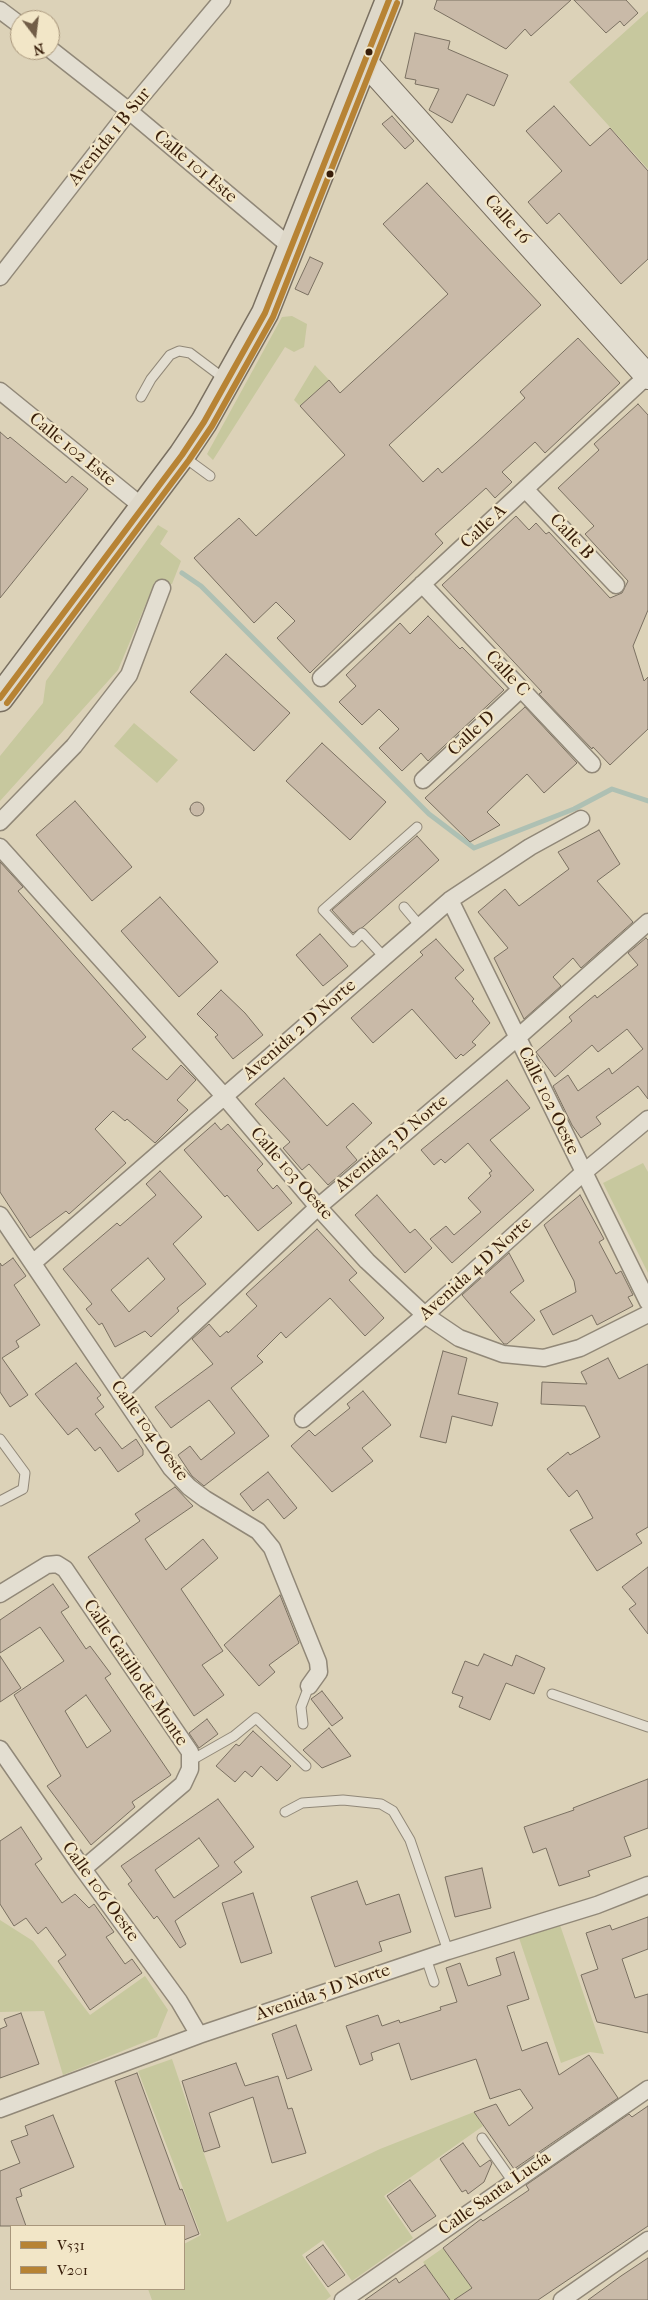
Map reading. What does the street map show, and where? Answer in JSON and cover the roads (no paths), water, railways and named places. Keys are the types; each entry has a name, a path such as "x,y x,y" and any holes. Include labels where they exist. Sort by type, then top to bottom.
{"main road":[{"path":"0,698 182,455 227,381 265,313 389,0"},
{"name":"Calle 16","path":"365,62 648,377"}],"street":[{"name":"Avenida 1 B Sur","path":"0,277 130,111 222,0"},
{"name":"Calle 101 Este","path":"60,57 130,111 292,248"},
{"name":"Calle A","path":"321,678 648,377"},
{"name":"Calle 102 Este","path":"0,392 144,508"},
{"name":"Calle B","path":"525,489 616,585"},
{"name":"Calle C","path":"422,584 592,764"},
{"path":"0,822 74,746 129,675 162,588"},
{"name":"Calle D","path":"423,780 521,689"},
{"name":"Avenida 2 D Norte","path":"34,1262 450,900 530,847 581,819"},
{"name":"Calle 103 Oeste","path":"0,848 224,1096 318,1207 368,1261 425,1315 459,1338 502,1354 544,1358 580,1348 648,1314"},
{"name":"Calle 102 Oeste","path":"450,900 648,1302"},
{"name":"Avenida 3 D Norte","path":"120,1393 318,1207 517,1038 648,922"},
{"name":"Avenida 4 D Norte","path":"303,1419 425,1315 583,1173 648,1119"},
{"name":"Calle 104 Oeste","path":"0,1214 177,1475 205,1499 258,1531 272,1548 286,1578 318,1662 319,1672 309,1686"},
{"name":"Calle Gatillo de Monte","path":"0,1594 47,1564 57,1564 64,1569 190,1752 190,1769 183,1784 83,1868"},
{"name":"Calle 106 Oeste","path":"0,1749 179,2002 199,2035"},
{"name":"Avenida 5 D Norte","path":"0,2109 199,2035 426,1958 597,1905 648,1885"},
{"name":"Calle Santa Lucía","path":"343,2300 648,2089"},
{"path":"562,2300 648,2240"}],"lane":[{"path":"141,397 151,379 170,355 180,351 190,353 227,381"},
{"path":"182,455 210,476"},
{"path":"384,957 362,933 353,942 324,910 417,827"},
{"path":"404,907 420,926"},
{"path":"0,1439 25,1473 23,1489 0,1501"},
{"path":"303,1724 301,1707 309,1686"},
{"path":"552,1694 648,1727"},
{"path":"190,1761 234,1736 256,1718 306,1766"},
{"path":"285,1812 302,1803 343,1800 381,1804 393,1811 410,1840 448,1951"},
{"path":"426,1958 434,1982"},
{"path":"482,2138 513,2182"}],"waterway":[{"path":"182,573 201,586 429,814 474,848 574,809 612,789 648,801"}]}
